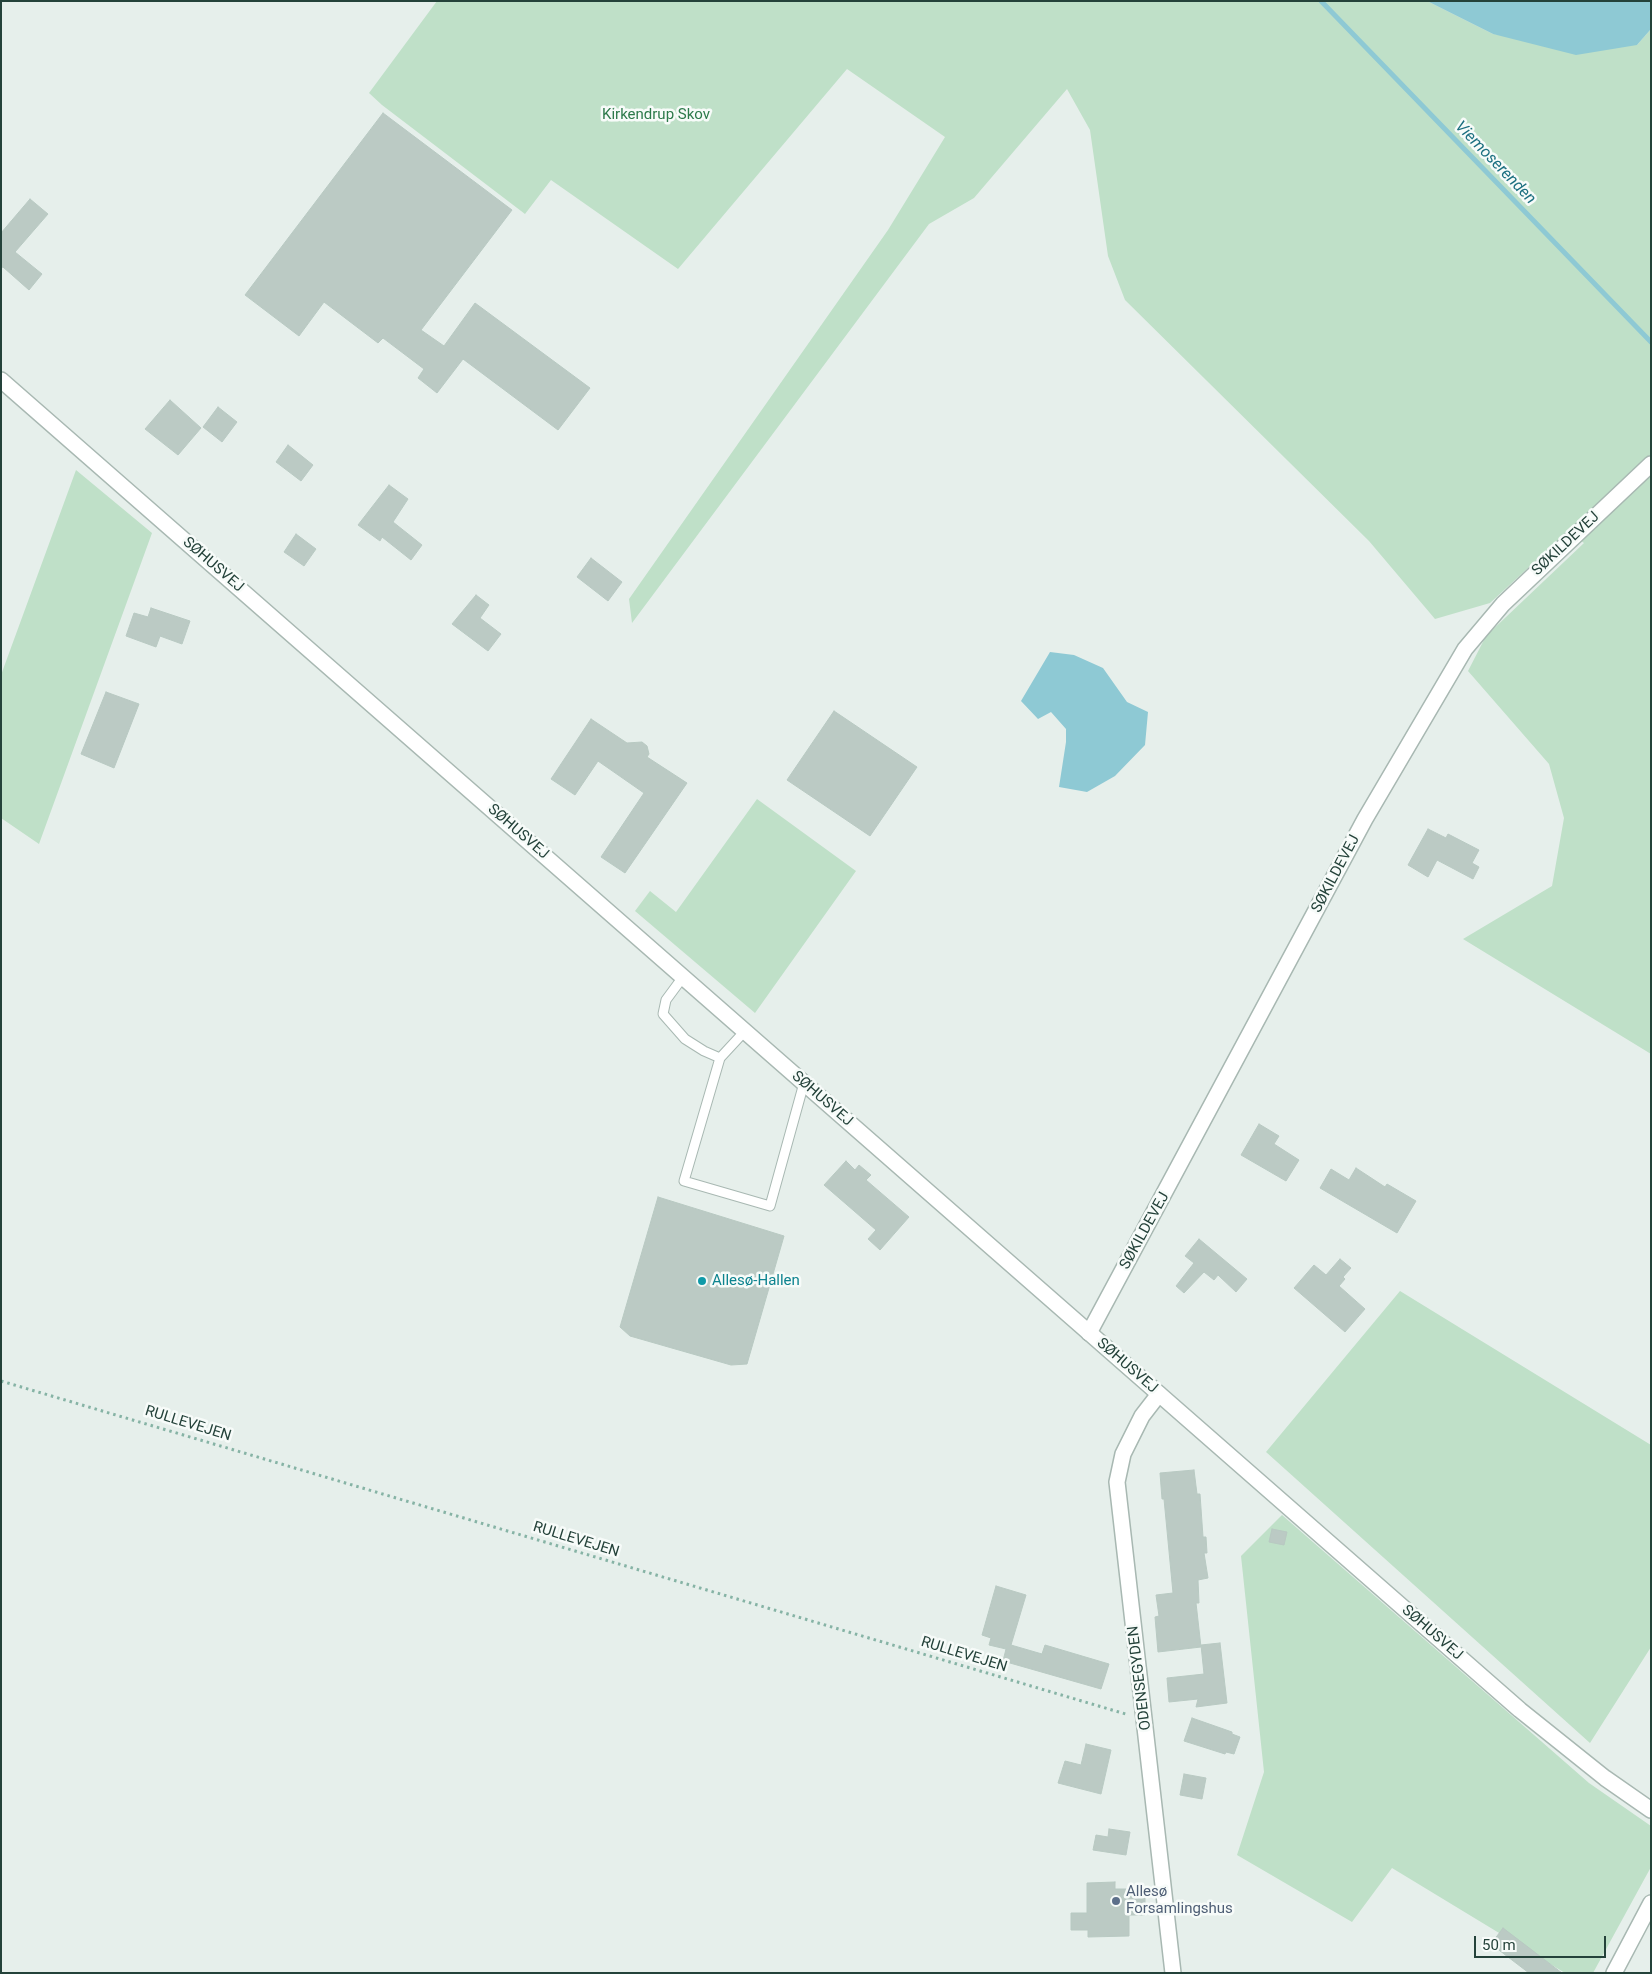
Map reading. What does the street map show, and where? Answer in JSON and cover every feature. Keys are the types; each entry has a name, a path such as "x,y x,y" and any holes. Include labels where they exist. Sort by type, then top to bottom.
{"street":[{"name":"SØHUSVEJ","path":"1,380 1520,1710 1605,1778 1651,1810"},
{"name":"SØKILDEVEJ","path":"1089,1333 1365,819 1465,649 1503,604 1651,464"},
{"name":"ODENSEGYDEN","path":"1159,1394 1142,1416 1123,1454 1117,1482 1173,1973"},
{"path":"1614,1973 1651,1902"}],"lane":[{"path":"683,977 666,1000 663,1014 685,1039 720,1058"},
{"path":"745,1031 720,1058 684,1181 770,1206 804,1083"}],"path":[{"name":"RULLEVEJEN","path":"1,1381 1144,1720"}],"green space":[{"name":"Kirkendrup Skov","path":"437,1 1427,1 1493,34 1637,45 1651,29 1651,1054 1463,939 1552,886 1564,818 1549,764 1468,671 1486,636 1584,543 1568,531 1490,603 1435,619 1369,541 1125,300 1108,256 1090,130 1067,89 974,198 929,224 632,623 629,599 888,230 945,137 847,69 678,269 551,180 525,214 382,105 369,93"},
{"path":"76,470 152,533 39,844 1,818 1,675"},
{"path":"757,799 856,871 755,1013 635,911 650,891 676,912"},
{"path":"1400,1291 1651,1445 1651,1647 1590,1743 1266,1452"},
{"path":"1282,1515 1589,1783 1651,1826 1651,1867 1593,1973 1565,1973 1392,1868 1352,1922 1237,1855 1264,1772 1241,1556"}],"water":[{"path":"1427,1 1651,1 1651,29 1637,45 1576,55 1493,34"},
{"path":"1050,652 1074,655 1103,668 1127,702 1148,712 1145,745 1115,776 1087,792 1059,787 1066,742 1066,729 1051,712 1038,719 1021,701"}],"building":[{"path":"383,113 512,210 421,330 444,346 475,303 590,388 558,430 463,359 437,393 418,378 424,369 383,338 378,343 324,302 299,336 245,295"},
{"path":"30,199 48,214 15,252 42,274 29,290 3,267 1,268 1,233"},
{"path":"170,400 201,428 178,455 145,429"},
{"path":"218,407 237,422 222,442 203,427"},
{"path":"288,445 313,465 301,481 276,462"},
{"path":"389,485 408,499 393,522 422,545 411,560 382,537 380,541 358,525"},
{"path":"296,534 316,549 304,566 284,552"},
{"path":"591,558 622,582 608,601 577,577"},
{"path":"476,595 489,605 480,618 501,634 488,651 452,624"},
{"path":"151,608 190,621 182,644 160,636 156,647 126,636 134,613 148,617"},
{"path":"106,692 139,704 114,768 81,754"},
{"path":"834,711 917,767 870,836 787,780"},
{"path":"591,719 627,743 642,742 647,746 649,754 647,757 687,783 625,873 601,857 644,793 598,761 575,795 551,779"},
{"path":"1428,829 1446,838 1448,834 1479,850 1472,863 1479,867 1473,879 1437,860 1428,877 1408,865"},
{"path":"1259,1124 1279,1136 1274,1144 1299,1160 1286,1181 1241,1155"},
{"path":"846,1161 855,1170 859,1165 871,1175 866,1180 909,1217 880,1250 868,1239 876,1230 824,1185"},
{"path":"1356,1168 1385,1187 1387,1184 1416,1201 1397,1233 1320,1188 1331,1169 1349,1180"},
{"name":"Allesø-Hallen","path":"658,1197 784,1236 747,1364 731,1365 630,1336 620,1327"},
{"path":"1199,1239 1247,1279 1236,1292 1218,1275 1214,1280 1204,1272 1184,1293 1176,1286 1194,1263 1185,1256"},
{"path":"1340,1259 1351,1268 1343,1277 1345,1279 1339,1286 1365,1309 1345,1332 1294,1288 1314,1265 1326,1275"},
{"path":"1194,1470 1197,1494 1200,1494 1203,1537 1206,1537 1207,1553 1204,1553 1208,1578 1198,1580 1199,1603 1196,1603 1201,1647 1158,1652 1155,1617 1159,1616 1156,1595 1173,1593 1160,1473"},
{"path":"1272,1529 1287,1532 1284,1545 1269,1542"},
{"path":"996,1586 1026,1595 1011,1645 1042,1654 1045,1645 1109,1664 1101,1689 1003,1661 1006,1649 989,1645 991,1638 982,1635"},
{"path":"1220,1643 1227,1703 1196,1707 1198,1699 1169,1702 1167,1678 1204,1674 1201,1645"},
{"path":"1192,1718 1232,1732 1232,1734 1240,1737 1234,1754 1226,1752 1225,1754 1184,1741"},
{"path":"1086,1744 1111,1750 1101,1794 1058,1783 1065,1761 1081,1765"},
{"path":"1184,1774 1206,1778 1202,1799 1180,1795"},
{"path":"1109,1829 1130,1832 1126,1855 1093,1850 1096,1835 1108,1837"},
{"name":"Allesø Forsamlingshus","path":"1115,1882 1115,1889 1145,1889 1145,1915 1129,1915 1129,1936 1088,1937 1088,1930 1071,1930 1071,1913 1087,1913 1087,1883"},
{"path":"1503,1928 1562,1973 1529,1973 1491,1944"}],"waterway":[{"name":"Viemoserenden","path":"1321,1 1651,342"}],"place":[{"name":"Allesø-Hallen","path":"702,1281"},
{"name":"Allesø Forsamlingshus","path":"1116,1901"}]}
